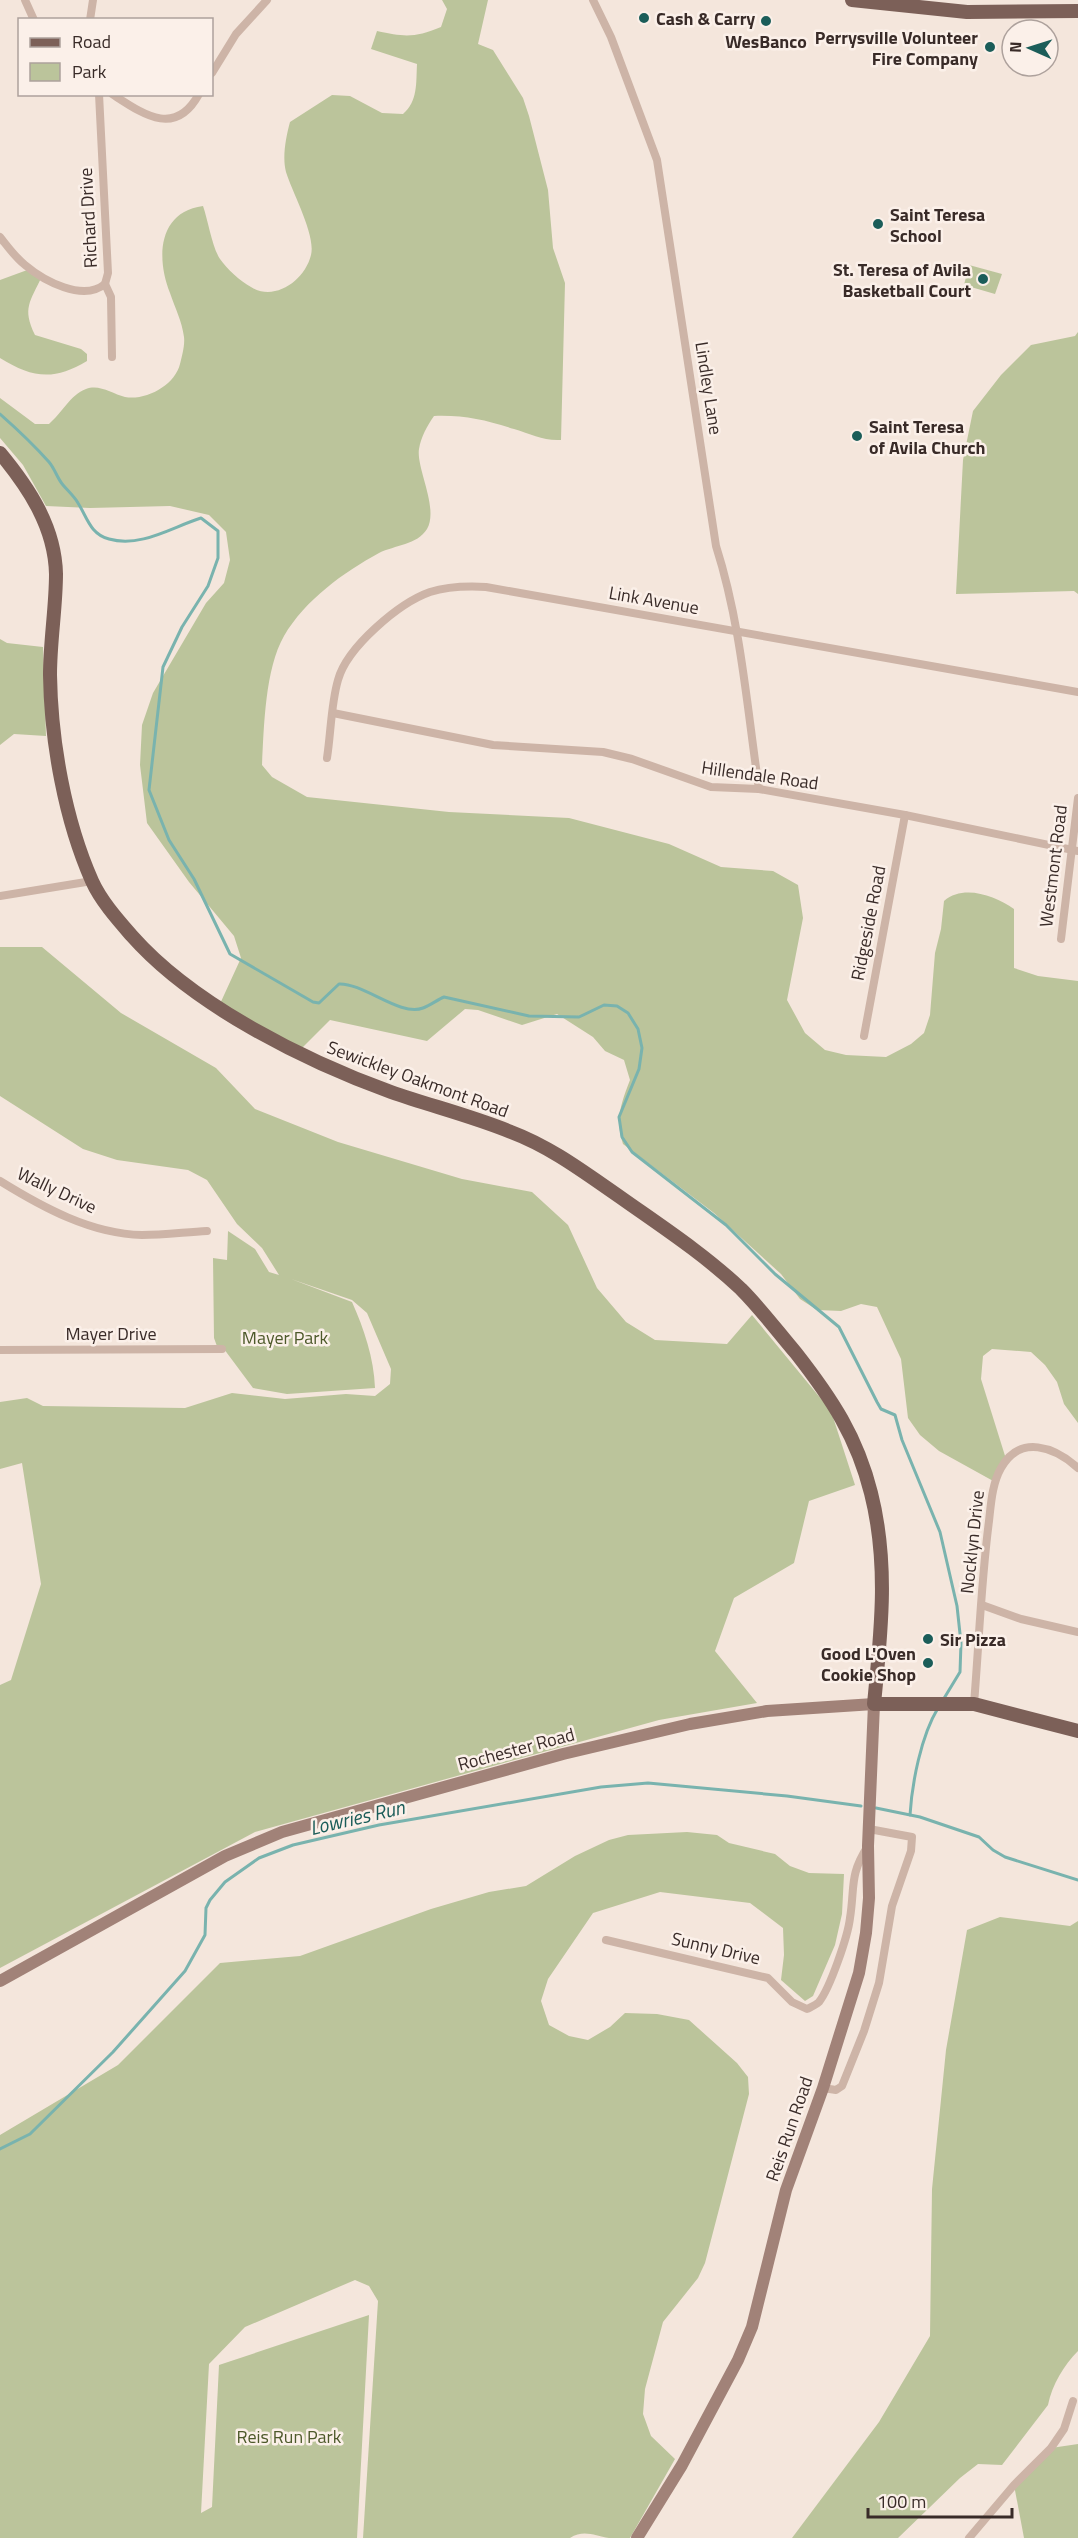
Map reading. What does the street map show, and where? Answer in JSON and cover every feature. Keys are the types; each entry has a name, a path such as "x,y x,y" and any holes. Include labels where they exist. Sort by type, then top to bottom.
{"main road":[{"path":"852,0 986,12 1078,11"},
{"name":"Sewickley Oakmont Road","path":"0,453 24,483 37,505 53,550 56,576 50,674 54,737 65,795 92,881 120,922 146,951 189,986 236,1017 312,1059 358,1080 481,1120 544,1147 649,1216 707,1260 741,1290 825,1390 852,1434 860,1456 876,1513 883,1577 874,1704"},
{"name":"Rochester Road","path":"874,1704 974,1704 1078,1731"}],"street":[{"path":"25,0 33,18"},
{"path":"90,18 93,0"},
{"path":"213,71 236,34 267,0"},
{"name":"Lindley Lane","path":"593,0 611,37 657,160 716,546 728,584 759,789"},
{"name":"Richard Drive","path":"0,237 24,265 62,285 76,291 90,292 105,284 108,273 99,96"},
{"path":"115,96 150,116 167,119 184,114 198,96"},
{"path":"105,284 111,297 112,357"},
{"name":"Link Avenue","path":"327,758 338,678 351,654 374,629 403,606 429,593 460,586 486,587 1078,692"},
{"name":"Hillendale Road","path":"333,713 493,745 603,752 632,759 711,786 759,789 905,815 1074,850"},
{"name":"Westmont Road","path":"1061,939 1074,850 1078,798"},
{"name":"Ridgeside Road","path":"864,1036 905,815"},
{"path":"0,896 92,881"},
{"name":"Wally Drive","path":"0,1181 48,1208 103,1229 142,1235 207,1231"},
{"name":"Mayer Drive","path":"0,1350 222,1349"},
{"name":"Nocklyn Drive","path":"974,1704 993,1494 1000,1469 1006,1460 1022,1449 1043,1448 1054,1450 1078,1468"},
{"name":"Nocklyn Drive","path":"982,1605 1021,1619 1078,1632"},
{"name":"Reis Run Road","path":"637,2538 682,2465 738,2360 752,2327 786,2190 823,2088 859,1973 866,1933 874,1704"},
{"name":"Rochester Road","path":"0,1981 225,1856 282,1832 563,1754 690,1724 767,1711 874,1704"},
{"path":"823,2088 836,2090 842,2086 858,2049 879,1983 892,1906 911,1851 912,1837 869,1829"},
{"name":"Sunny Drive","path":"606,1940 768,1978 792,2002 807,2009 818,2002 833,1971 850,1919 854,1874 868,1846"},
{"path":"969,2538 1014,2485 1051,2448 1064,2429 1073,2401"}],"green space":[{"path":"442,0 488,0 478,44 493,50 523,98 529,116 548,190 553,248 565,283 561,440 543,438 475,419 434,416 421,440 419,449 429,499 430,520 427,529 418,538 379,553 339,578 314,599 293,623 278,649 269,681 262,765 272,777 307,797 449,812 569,818 669,844 721,867 773,871 798,885 803,918 787,1000 805,1033 825,1050 846,1055 886,1057 911,1044 924,1033 930,1015 935,953 941,929 944,901 961,893 979,894 989,896 1014,909 1014,968 1038,976 1078,981 1078,1423 1064,1404 1057,1382 1045,1365 1031,1352 992,1349 983,1356 981,1379 1006,1459 995,1482 939,1451 920,1435 908,1418 901,1359 877,1307 861,1304 841,1311 817,1310 800,1299 781,1274 714,1213 623,1144 619,1119 630,1080 624,1060 605,1051 593,1037 557,1014 522,1025 478,1010 465,1009 427,1041 330,1020 298,1052 219,1006 241,958 234,936 189,882 147,823 140,765 142,725 153,693 206,603 224,583 230,560 226,532 209,515 170,506 90,508 46,506 23,465 0,438 0,398 35,424 49,424 71,400 86,389 101,389 133,398 150,394 172,379 180,364 184,337 166,279 162,252 169,227 177,217 188,210 203,206 217,254 226,267 247,284 260,291 270,292 288,286 296,280 308,264 312,247 307,225 286,172 285,147 290,122 332,95 350,96 382,113 403,114 414,97 417,64 371,49 377,31 409,35 441,27 447,9"},
{"name":"St. Teresa of Avila Basketball Court","path":"969,265 1002,274 995,294 964,285"},
{"path":"30,269 42,276 28,311 35,335 81,349 87,354 87,361 64,372 33,373 22,370 0,358 0,280"},
{"path":"1078,332 1078,594 1074,591 956,594 963,460 973,411 1001,375 1031,345 1075,336"},
{"path":"0,639 7,643 43,647 46,736 14,734 0,745"},
{"name":"Mayer Park","path":"0,947 42,947 121,1013 216,1068 255,1109 338,1142 462,1179 532,1192 568,1225 597,1288 626,1322 655,1340 727,1344 752,1315 831,1411 855,1485 809,1501 794,1563 734,1598 715,1651 757,1703 659,1720 255,1832 0,1968 0,1685 11,1680 41,1584 22,1463 0,1469 0,1402 27,1398 43,1406 185,1408 232,1393 285,1399 346,1394 375,1396 390,1384 391,1369 367,1313 352,1300 291,1279 352,1302 368,1344 375,1388 287,1394 253,1388 224,1349 218,1349 214,1338 213,1258 227,1260 228,1231 255,1249 269,1272 279,1275 262,1248 237,1224 207,1180 188,1170 117,1160 83,1149 0,1096"},
{"name":"Reis Run Park","path":"687,1832 717,1835 729,1843 775,1854 790,1866 809,1873 844,1874 842,1914 835,1945 813,1996 805,2001 781,1980 784,1955 783,1928 750,1903 660,1892 593,1913 548,1979 541,2001 549,2025 569,2036 588,2040 610,2027 625,2013 657,2014 689,2020 737,2063 748,2077 749,2094 705,2263 698,2278 663,2322 645,2389 643,2414 651,2436 675,2459 630,2538 580,2534 570,2538 363,2538 378,2301 369,2286 355,2280 245,2327 209,2364 201,2513 212,2507 219,2365 369,2315 357,2538 0,2538 0,2135 118,2065 220,1963 300,1956 431,1909 489,1892 526,1886 575,1856 609,1840 628,1835"},
{"path":"1000,1917 1070,1926 1078,1921 1078,2351 1059,2376 1048,2405 1002,2465 978,2464 960,2478 898,2538 792,2538 879,2422 930,2336 932,2189 946,2050 967,1930"},
{"path":"1078,2444 1078,2538 1024,2538 1014,2485 1051,2448"}],"waterway":[{"path":"0,414 49,462 93,529 103,537 121,541 145,539 201,518 218,531 218,558 208,586 182,627 163,667 149,790 169,840 194,879 230,954 313,1002 319,1003 339,984 349,985 393,1004 414,1010 444,997 529,1016 579,1017 604,1005 617,1006 628,1013 638,1029 642,1048 639,1069 619,1117 622,1137 632,1152 726,1225 775,1274 839,1327 881,1409 895,1415 902,1440 940,1532 957,1606 961,1643 960,1672 943,1700"},
{"path":"910,1815 918,1760 938,1708"},
{"name":"Lowries Run","path":"0,2149 30,2134 113,2052 185,1971 205,1935 206,1908 210,1900 225,1882 259,1858 293,1845 379,1825 601,1787 648,1783 787,1796 861,1806"},
{"name":"Lowries Run","path":"876,1808 920,1817 979,1837 1005,1857 1078,1880"}],"place":[{"name":"Cash & Carry","path":"644,18"},
{"name":"WesBanco","path":"766,21"},
{"name":"Perrysville Volunteer Fire Company","path":"990,47"},
{"name":"Saint Teresa School","path":"878,224"},
{"name":"St. Teresa of Avila Basketball Court","path":"983,279"},
{"name":"Saint Teresa of Avila Church","path":"857,436"},
{"name":"Sir Pizza","path":"928,1639"},
{"name":"Good L'Oven Cookie Shop","path":"928,1663"}]}
